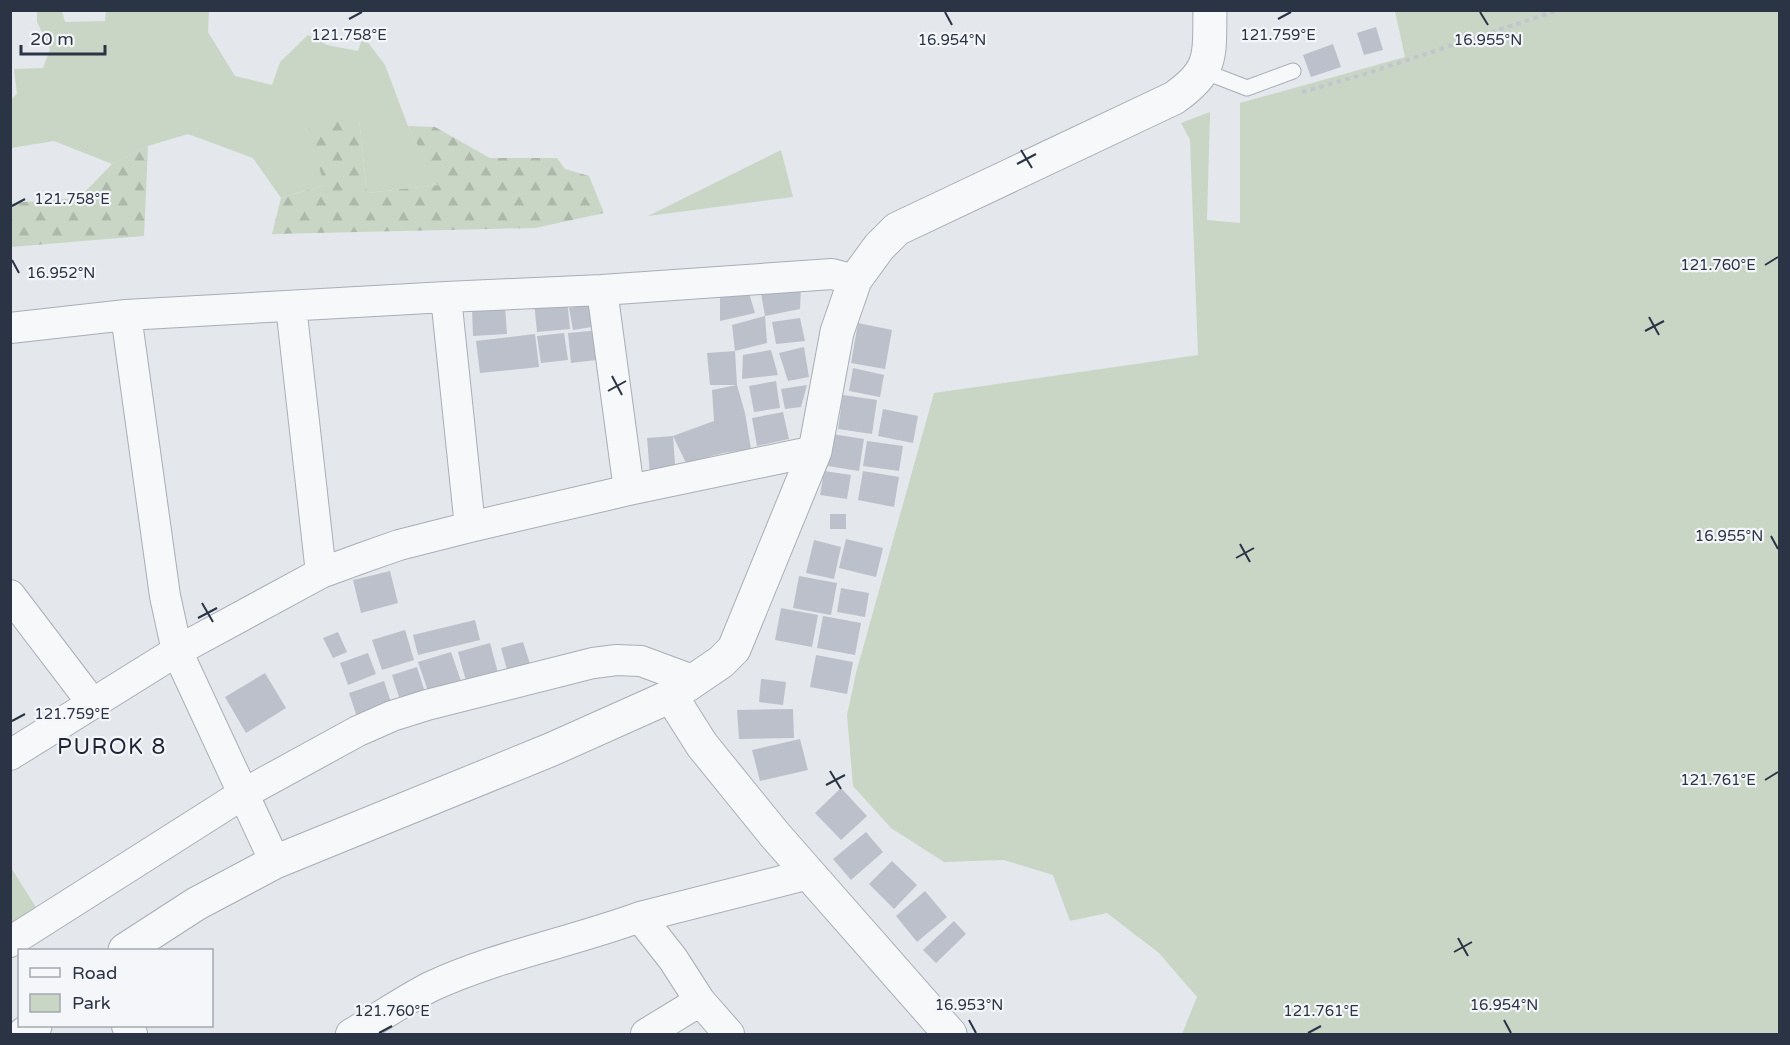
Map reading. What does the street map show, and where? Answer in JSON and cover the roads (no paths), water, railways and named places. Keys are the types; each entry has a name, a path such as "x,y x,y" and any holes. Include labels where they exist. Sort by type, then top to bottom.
{"street":[{"path":"128,949 196,904 275,862 550,750 683,688 721,662 734,649 815,451 837,333 855,280 879,247 897,229 1174,98 1192,85 1203,71 1208,58 1209,10"},
{"path":"10,328 126,315 602,290 832,274 855,280"},
{"path":"602,290 629,490"},
{"path":"446,297 470,527"},
{"path":"291,306 321,573"},
{"path":"126,315 165,596 177,651 275,862"},
{"path":"10,754 177,651 321,573 399,545 470,527 629,490 815,451"},
{"path":"10,595 93,704"},
{"path":"10,942 243,794 366,727 392,716 460,696 592,663 617,660 642,661 683,688 702,745 809,874 950,1035"},
{"path":"351,1035 430,988 492,963 640,917 809,874"},
{"path":"640,917 673,959 700,1001 729,1035"},
{"path":"646,1035 700,1001"}],"lane":[{"path":"1203,71 1247,88 1293,71"}],"district":[{"name":"PUROK 8","path":"112,746"}]}
